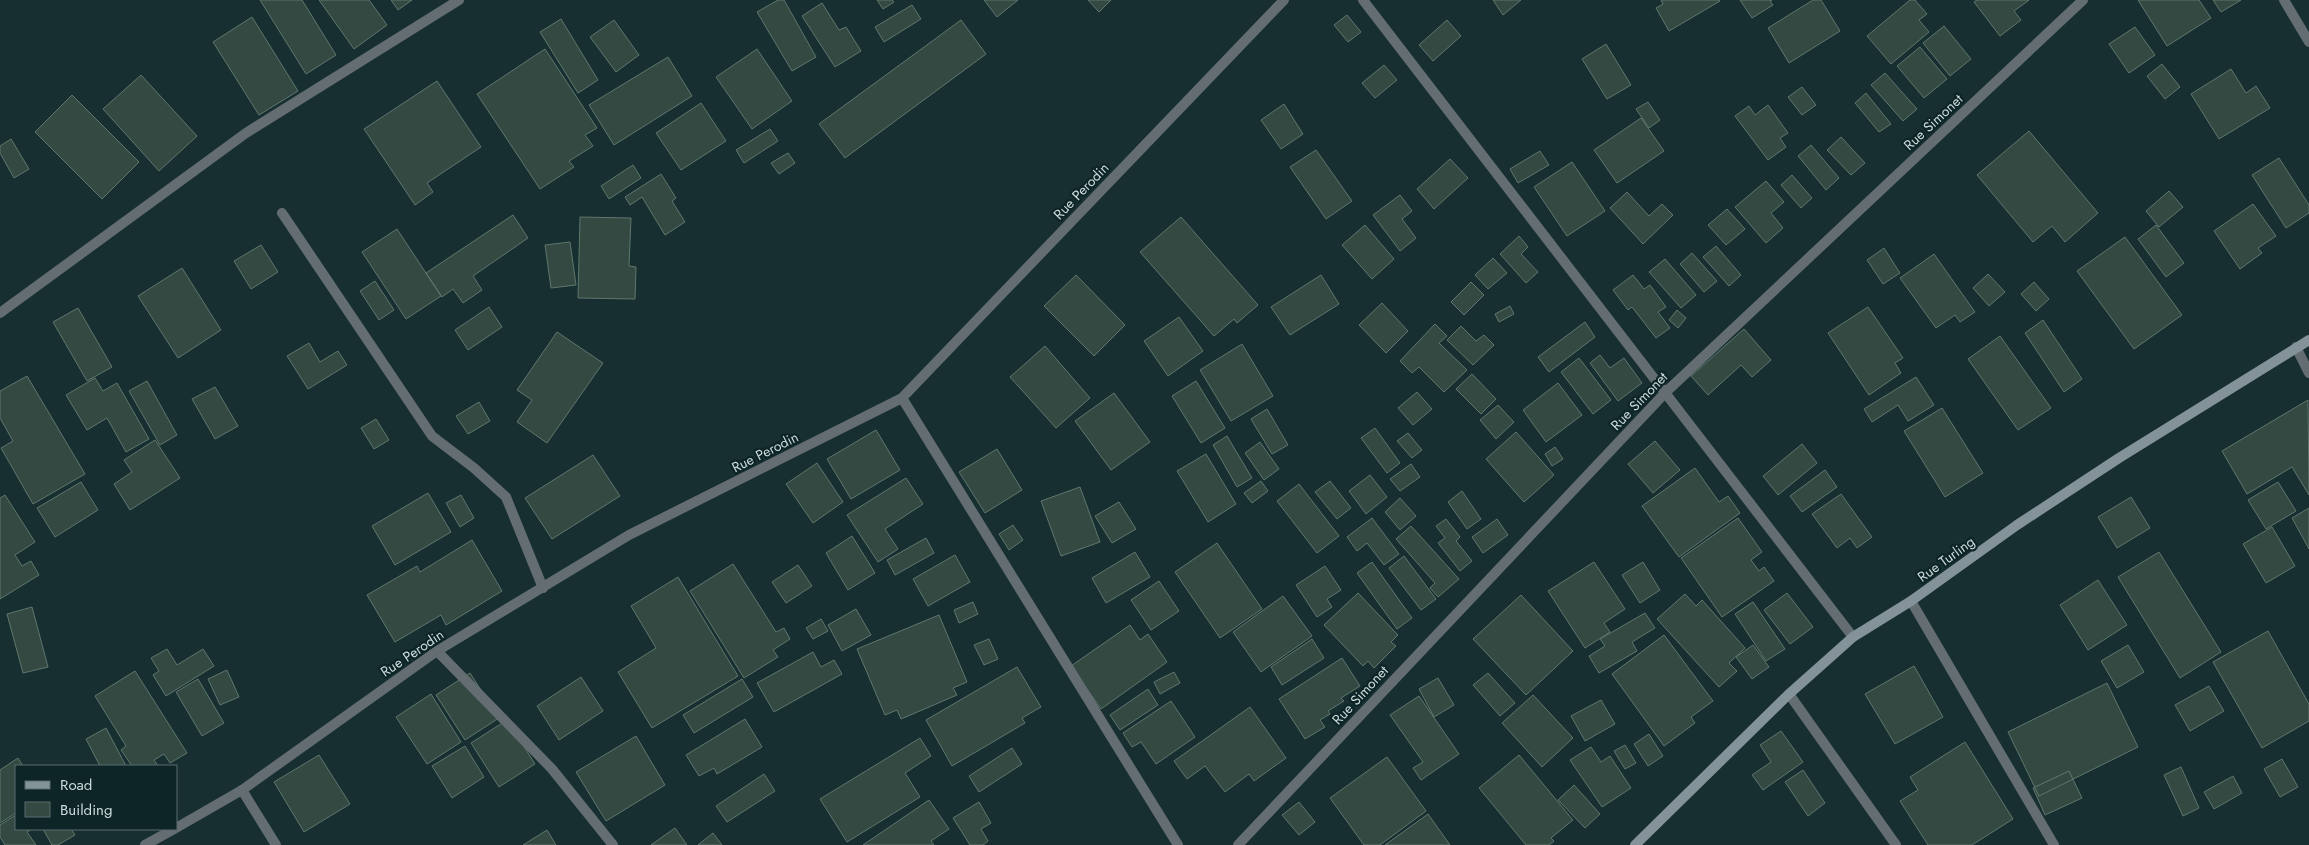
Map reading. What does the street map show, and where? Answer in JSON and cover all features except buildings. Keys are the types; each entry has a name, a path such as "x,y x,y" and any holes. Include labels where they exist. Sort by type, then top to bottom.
{"main road":[{"name":"Rue Turling","path":"1635,845 1789,694 1853,637 1911,601 2018,524 2111,463 2309,340"}],"street":[{"path":"0,314 246,133 459,0"},
{"name":"Rue Perodin","path":"178,826 242,790 437,651 628,535 902,398 1284,0"},
{"path":"1363,0 1853,637"},
{"name":"Rue Simonet","path":"1238,845 1666,392 2083,0"},
{"path":"2284,0 2309,42"},
{"path":"282,213 432,436 474,468 506,497 543,588"},
{"path":"2296,347 2309,373"},
{"path":"902,398 1178,845"},
{"path":"1911,601 2054,845"},
{"path":"437,651 552,769 613,845"},
{"path":"1789,694 1896,845"},
{"path":"242,790 276,845"},
{"name":"Rue Perodin","path":"145,845 171,830"}]}
